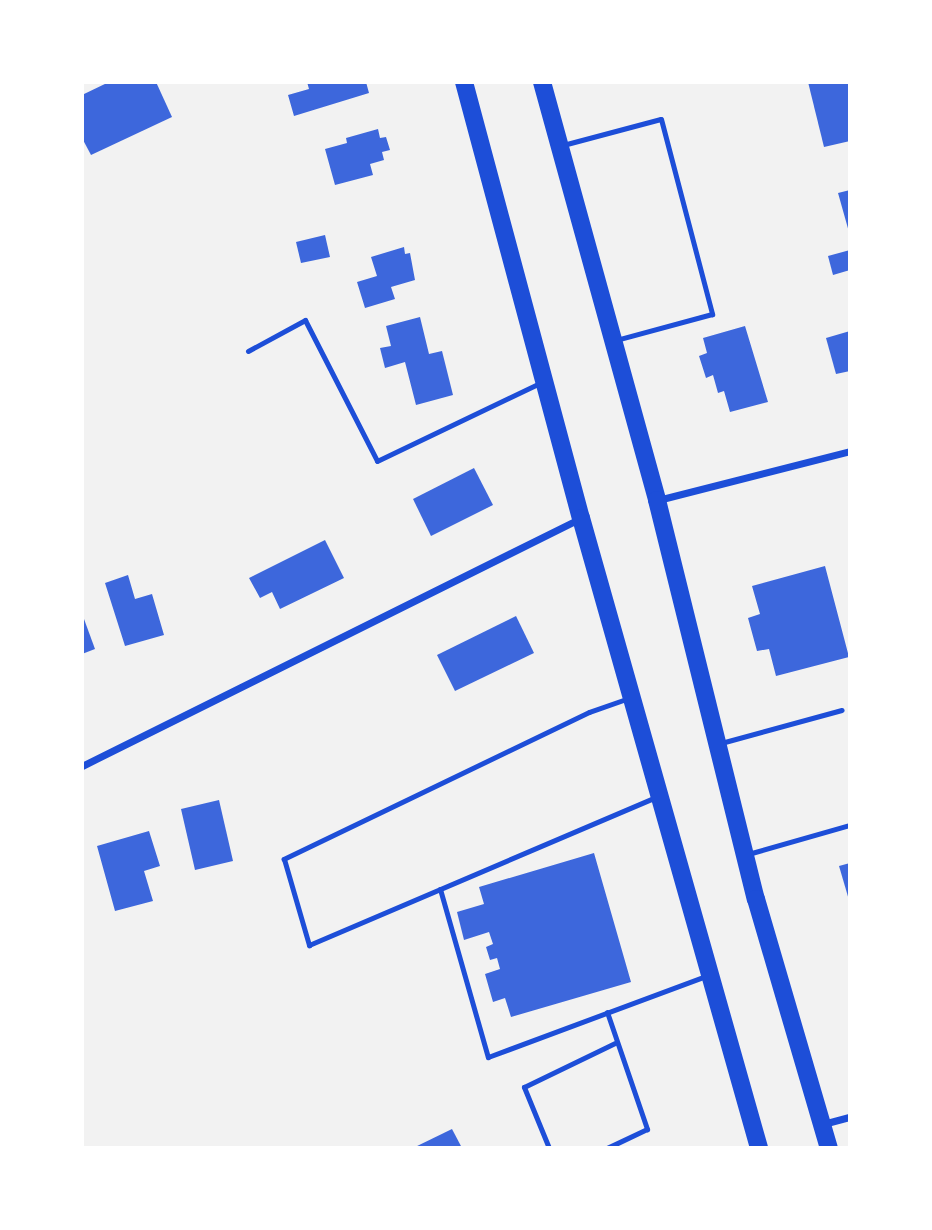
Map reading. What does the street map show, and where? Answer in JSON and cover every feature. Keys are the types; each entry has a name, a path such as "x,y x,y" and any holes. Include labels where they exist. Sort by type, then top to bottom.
{"main road":[{"path":"464,82 581,518 759,1148"},
{"path":"542,82 657,500 745,855 829,1148"}],"street":[{"path":"657,500 850,452"},
{"path":"82,766 581,518"},
{"path":"822,1124 850,1117"}],"lane":[{"path":"560,146 661,119 712,314 613,341"},
{"path":"248,351 305,320 377,461 544,381"},
{"path":"632,697 589,712 284,859 309,945 660,795"},
{"path":"718,744 842,709"},
{"path":"745,855 850,825"},
{"path":"440,889 488,1057 710,974"},
{"path":"607,1012 615,1043 647,1129 607,1148"},
{"path":"549,1148 524,1087 615,1043"}],"building":[{"path":"109,82 156,82 172,117 91,155 82,138 82,95"},
{"path":"307,82 366,82 369,93 294,116 288,95 309,89"},
{"path":"808,82 850,82 850,141 824,147"},
{"path":"378,129 380,138 386,137 390,150 382,152 384,160 370,164 373,175 335,185 325,149 347,143 346,138"},
{"path":"850,190 850,232 849,232 838,193"},
{"path":"325,235 330,257 301,263 296,242"},
{"path":"404,247 405,254 410,253 415,280 391,287 395,299 365,308 357,282 377,276 371,257"},
{"path":"850,250 850,270 833,275 828,256"},
{"path":"420,317 429,354 442,351 453,395 416,405 405,362 385,368 380,348 391,346 386,326"},
{"path":"745,326 768,402 730,412 724,391 718,393 713,375 706,378 699,356 707,353 703,338"},
{"path":"850,331 850,371 836,374 826,338"},
{"path":"474,468 493,505 431,536 413,499"},
{"path":"325,540 344,578 280,609 272,592 260,598 249,578"},
{"path":"825,566 849,657 776,676 769,649 757,651 748,618 760,614 752,586"},
{"path":"128,575 135,599 152,594 164,635 125,646 105,583"},
{"path":"516,616 534,653 455,691 437,655"},
{"path":"84,619 95,649 82,654 82,620"},
{"path":"219,800 233,861 195,870 181,809"},
{"path":"149,831 160,866 144,871 153,901 115,911 97,846"},
{"path":"594,853 631,982 511,1017 505,998 493,1002 485,974 500,969 497,958 490,960 486,947 493,944 489,932 464,940 457,912 484,904 479,887"},
{"path":"850,863 850,900 849,900 839,866"},
{"path":"452,1129 462,1148 413,1148"}]}
